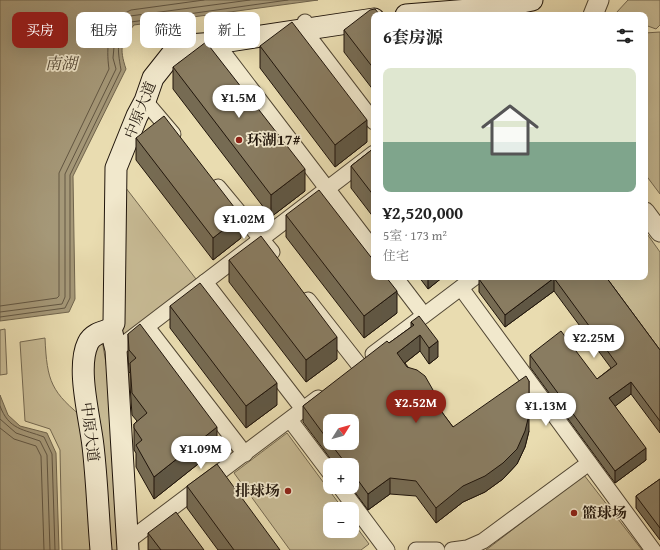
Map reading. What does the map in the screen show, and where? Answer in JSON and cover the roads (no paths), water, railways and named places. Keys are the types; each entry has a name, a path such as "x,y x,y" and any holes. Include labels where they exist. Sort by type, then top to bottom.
{"main road":[{"path":"497,12 532,0"},
{"name":"中原大道","path":"260,34 304,25 371,19"},
{"name":"中原大道","path":"128,546 116,350 111,329 114,323 116,168 137,116 145,101 153,78 172,54 188,45 204,44"},
{"name":"中原大道","path":"101,550 93,445 85,394 83,366 87,344 92,336 111,329"}],"street":[{"path":"594,12 599,0"},
{"path":"304,25 371,118"},
{"path":"220,48 371,246"},
{"path":"145,101 181,143"},
{"path":"116,350 371,155"},
{"path":"211,179 262,239 281,264"},
{"path":"648,216 660,232"},
{"path":"397,280 424,315"},
{"path":"347,375 471,280"},
{"path":"205,282 303,409"},
{"path":"461,288 653,550"},
{"path":"300,290 359,365"},
{"path":"147,327 245,454"},
{"path":"128,546 176,514 245,454 328,390"},
{"path":"290,420 323,464"},
{"path":"452,550 467,548 483,541 589,463"},
{"path":"345,494 387,550"},
{"path":"416,550 437,550"}],"water":[{"name":"南湖","path":"0,0 318,0 230,12 204,12 204,15 196,17 196,12 140,12 140,24 134,25 132,28 132,12 76,12 76,48 122,48 122,56 126,69 73,176 75,299 69,312 0,321"},
{"path":"0,395 8,415 20,426 47,433 56,453 59,550 0,550"}],"place":[{"name":"环湖17#","path":"239,140"},
{"name":"排球场","path":"288,491"},
{"name":"篮球场","path":"574,513"}]}
